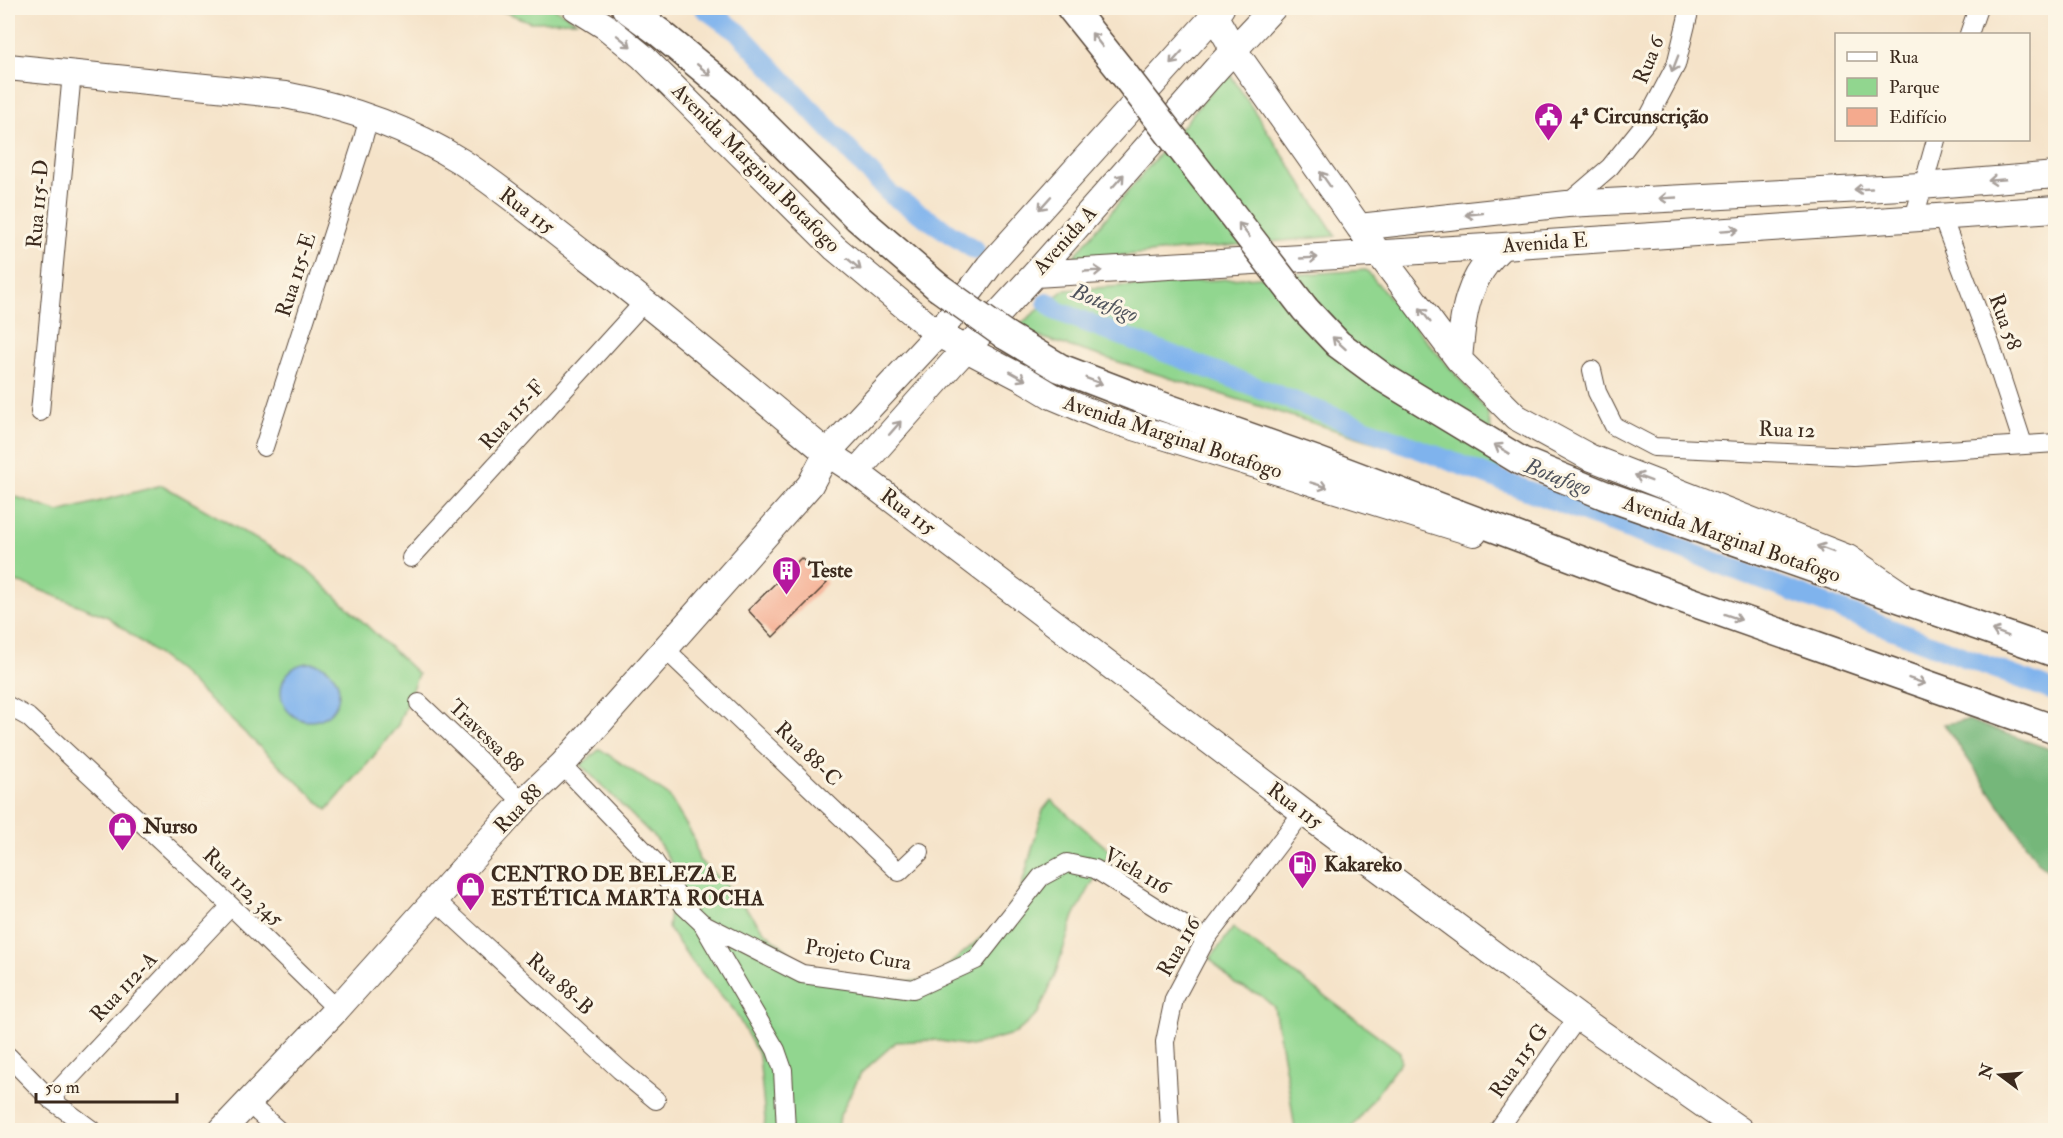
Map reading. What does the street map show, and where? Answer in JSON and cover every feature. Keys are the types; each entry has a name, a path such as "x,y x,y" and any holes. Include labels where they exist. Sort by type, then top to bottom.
{"main road":[{"name":"Avenida Marginal Botafogo","path":"576,8 605,26 643,57 835,248 938,334 1052,396 1102,417 1678,597"},
{"name":"Avenida Marginal Botafogo","path":"626,8 729,90 858,218 938,287 1005,335 1060,368 1339,469 1678,597 2055,730"},
{"name":"Avenida Marginal Botafogo","path":"1071,8 1305,309 1338,344 1384,378 1521,461 1604,495 2055,652"},
{"name":"Avenida A","path":"856,472 1273,8"},
{"name":"Avenida Marginal Botafogo","path":"1215,10 1234,50 1359,227 1459,360 1516,417 1589,457 1848,558 1911,601"},
{"name":"Avenida A","path":"827,453 938,334 989,266 1215,10"},
{"name":"Rua 115","path":"8,67 285,95 325,103 369,117 415,137 461,162 645,301 827,453 856,472 1303,812 1578,1017 1740,1131"},
{"name":"Avenida E","path":"1359,227 1567,204 1922,186 2055,175"},
{"name":"Avenida E","path":"1035,274 1379,254 2055,209"},
{"path":"1459,360 1462,320 1470,290 1488,259 1503,246"},
{"name":"Rua 88","path":"222,1131 337,1009 523,802 562,765 810,485 827,453"},
{"path":"810,485 856,472"}],"street":[{"name":"Rua 6","path":"1567,204 1610,167 1646,122 1676,65 1690,8"},
{"path":"1969,33 1978,8"},
{"name":"Rua 115-D","path":"40,412 72,73"},
{"name":"Rua 115-E","path":"264,447 363,143 369,117"},
{"path":"1914,218 1936,141"},
{"name":"Rua 58","path":"1942,217 1991,346 2023,444"},
{"name":"Rua 115-F","path":"411,558 645,301"},
{"name":"Rua 12","path":"1592,370 1598,392 1614,426 1654,447 1853,456 2055,443"},
{"name":"Rua 88-C","path":"665,649 899,872 920,852"},
{"name":"Travessa 88","path":"419,703 523,802"},
{"name":"Rua 112, 345","path":"8,706 28,717 231,906 337,1009"},
{"name":"Projeto Cura","path":"562,765 654,861 684,906 702,923 802,974 913,989 976,960"},
{"name":"Rua 116","path":"1170,1131 1165,1042 1174,999 1206,939 1303,812"},
{"name":"Viela 116","path":"976,960 1041,877 1067,863 1095,869 1206,939"},
{"name":"Rua 88-B","path":"434,899 620,1070 656,1100"},
{"name":"Rua 112-A","path":"50,1099 231,906"},
{"name":"Projeto Cura","path":"702,923 776,1050 783,1070 786,1131"},
{"name":"Rua 115 G","path":"1498,1131 1578,1017"},
{"path":"8,1056 50,1099 92,1131"},
{"path":"248,1103 278,1131"}],"green space":[{"path":"495,8 554,8 576,21 530,22"},
{"path":"1228,71 1336,236 1071,260"},
{"path":"1366,270 1487,411 1503,483 1014,329 1064,290"},
{"path":"162,485 306,568 418,674 398,725 327,810 178,670 108,617 30,586 8,580 8,494 59,512"},
{"path":"1968,720 2055,751 2055,875 2038,862 1944,724"},
{"path":"600,749 668,795 693,836 699,860 727,885 764,931 803,963 852,980 930,981 997,924 1020,892 1043,810 1051,800 1110,851 1074,916 1054,978 1037,1015 1016,1033 971,1046 934,1040 896,1042 861,1073 840,1115 838,1130 764,1130 759,1056 734,1010 693,963 668,928 675,869 657,840 581,765"},
{"path":"1233,928 1400,1052 1401,1061 1350,1130 1295,1130 1274,1007 1260,995 1235,984 1210,959"}],"water":[{"path":"304,663 316,663 331,671 339,686 339,698 331,713 316,721 304,721 289,713 281,698 281,686 289,671"}],"building":[{"name":"Teste","path":"801,558 827,583 773,637 748,610"}],"waterway":[{"name":"Botafogo","path":"704,8 739,33 890,194 975,250"},
{"name":"Botafogo","path":"1047,302 1057,311 2056,692"}],"place":[{"name":"4ª Circunscrição","path":"1549,142"},
{"name":"Teste","path":"787,596"},
{"name":"Nurso","path":"122,852"},
{"name":"Kakareko","path":"1303,890"},
{"name":"CENTRO DE BELEZA E ESTÉTICA MARTA ROCHA","path":"470,912"}]}
